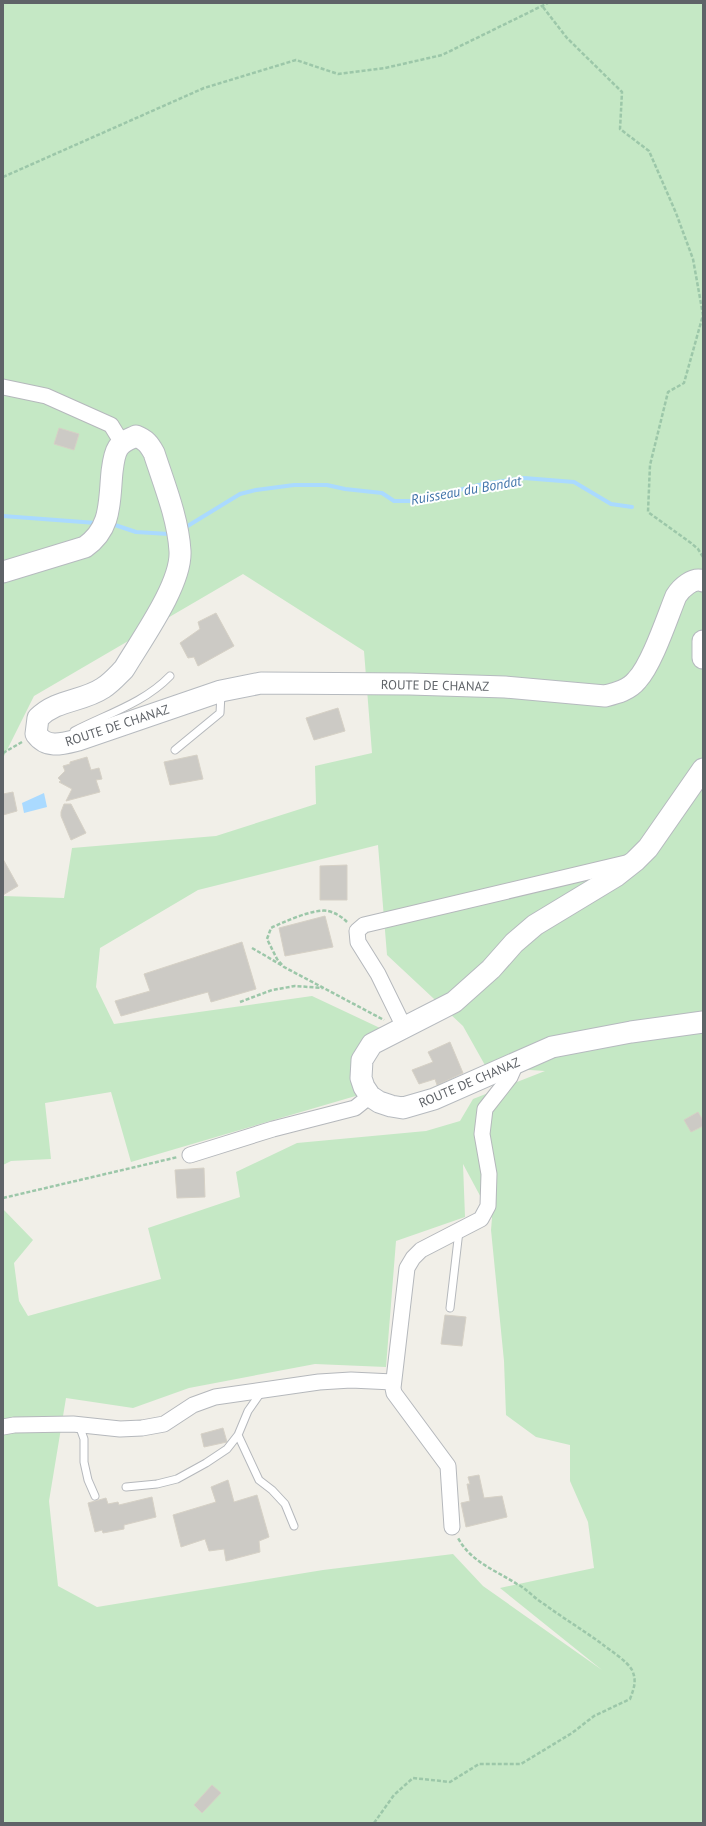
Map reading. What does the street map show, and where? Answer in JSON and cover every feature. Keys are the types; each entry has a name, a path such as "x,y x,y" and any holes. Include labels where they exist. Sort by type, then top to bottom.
{"street":[{"path":"3,387 46,396 111,425 119,438 118,447 114,458 108,511 103,528 96,539 85,547 3,572"},
{"path":"36,734 38,718 46,709 102,688 124,669 175,579 180,551 175,520 154,453 144,439 136,436 126,440 118,447"},
{"name":"ROUTE DE CHANAZ","path":"36,734 41,741 50,744 61,744 78,740 222,691 260,683 410,684 505,687 605,696 614,694 625,690 638,679 647,664 679,591 694,581 703,581"},
{"path":"703,641 703,658"},
{"path":"190,1155 273,1129 355,1108 370,1096 364,1087 361,1078 362,1060 372,1044 454,1002 491,969 514,943 535,925 616,876 635,861 648,848 703,768"},
{"path":"402,1028 378,974 358,942 357,931 364,925 635,861"},
{"name":"ROUTE DE CHANAZ","path":"370,1096 379,1102 403,1108 434,1099 517,1061 552,1047 578,1041 703,1022"},
{"path":"452,1527 448,1466 394,1394 393,1382 407,1268 413,1258 421,1250 481,1218 488,1206 489,1174 482,1134 485,1109 510,1077 517,1061"},
{"path":"3,1427 14,1425 79,1425 120,1429 142,1428 164,1424 193,1405 215,1397 264,1389 351,1380 393,1382"}],"lane":[{"path":"61,744 73,732 136,703 158,689 170,676"},
{"path":"175,750 220,713 222,691"},
{"path":"450,1308 459,1230"},
{"path":"126,1487 157,1484 177,1479 206,1463 228,1448 238,1435 248,1412 264,1389"},
{"path":"79,1425 84,1439 84,1462 88,1480 95,1496"},
{"path":"238,1435 259,1480 272,1490 285,1504 294,1526"}],"path":[{"path":"3,178 204,88 296,60 338,74 385,68 442,55 543,7 548,3"},
{"path":"543,7 567,38 622,92 620,129 649,151 676,213 693,259 703,315 684,383 668,392 650,465 648,512 691,543 698,549 703,557"},
{"path":"3,753 36,734"},
{"path":"284,967 274,954 267,939 271,928 282,922 296,916 327,910 340,916 357,931"},
{"path":"252,948 284,967 402,1028"},
{"path":"240,1002 272,990 295,986 324,988"},
{"path":"3,1198 190,1155"},
{"path":"374,1823 394,1795 413,1778 450,1782 479,1764 521,1764 572,1733 594,1716 630,1699 636,1684 631,1669 612,1652 581,1628 542,1604 518,1584 494,1572 476,1560 462,1546 452,1527"}],"green space":[{"path":"3,3 703,3 703,1823 3,1823 3,1209 33,1240 14,1263 19,1301 28,1316 161,1279 148,1228 240,1197 236,1172 297,1143 426,1131 460,1121 473,1099 545,1071 486,1067 463,1026 387,955 378,845 198,890 100,948 96,987 114,1024 312,996 380,1028 353,1053 359,1095 131,1162 111,1092 45,1103 51,1159 11,1161 3,1165 3,896 64,898 72,848 216,836 316,804 315,766 372,753 364,651 243,574 34,696 3,758","holes":["463,1164 492,1218 491,1230 504,1361 506,1415 536,1437 570,1445 570,1481 588,1522 594,1568 500,1588 602,1670 483,1586 453,1554 323,1570 97,1607 58,1586 49,1501 66,1398 133,1408 189,1388 315,1364 386,1367 396,1241 465,1217"]}],"water":[{"path":"44,793 47,807 24,813 22,803"}],"building":[{"path":"59,428 79,434 74,450 54,444"},
{"path":"216,613 234,646 198,666 194,657 188,658 180,643 200,629 198,622"},
{"path":"338,708 345,731 314,740 306,718"},
{"path":"197,755 203,779 170,785 164,762"},
{"path":"87,757 91,770 99,768 102,779 96,780 100,792 66,801 72,789 59,782 61,781 58,778 65,771 63,766 70,764 70,762"},
{"path":"13,792 17,811 3,815 3,794"},
{"path":"64,804 71,804 86,833 71,840 61,816"},
{"path":"3,859 18,886 3,895"},
{"path":"347,865 347,900 320,900 320,866"},
{"path":"325,916 333,947 285,956 279,928"},
{"path":"242,942 256,989 211,1002 208,992 121,1016 115,1001 150,991 144,974"},
{"path":"450,1042 463,1073 437,1085 435,1079 419,1084 412,1070 433,1062 428,1052"},
{"path":"698,1112 703,1120 703,1126 691,1132 684,1120"},
{"path":"204,1168 205,1197 177,1198 175,1170"},
{"path":"445,1315 466,1317 462,1346 441,1344"},
{"path":"223,1428 227,1442 204,1447 201,1434"},
{"path":"479,1475 484,1498 502,1496 507,1517 466,1527 461,1503 470,1501 467,1484 470,1484 468,1477"},
{"path":"228,1480 234,1502 257,1495 269,1537 259,1541 260,1552 226,1561 224,1549 209,1551 205,1539 181,1547 173,1515 216,1502 211,1487"},
{"path":"152,1497 156,1517 124,1525 124,1529 103,1533 102,1530 95,1532 88,1503 106,1498 108,1504 118,1502 119,1505"},
{"path":"212,1785 221,1793 202,1813 194,1805"}],"waterway":[{"name":"Ruisseau du Bondat","path":"186,527 240,494 256,490 294,485 327,485 345,489 382,493 394,501 416,501 483,484 524,478 574,482 611,504 632,507"},
{"name":"Ruisseau du Bondat","path":"3,516 96,523"},
{"name":"Ruisseau du Bondat","path":"115,525 136,532 169,534"}]}
